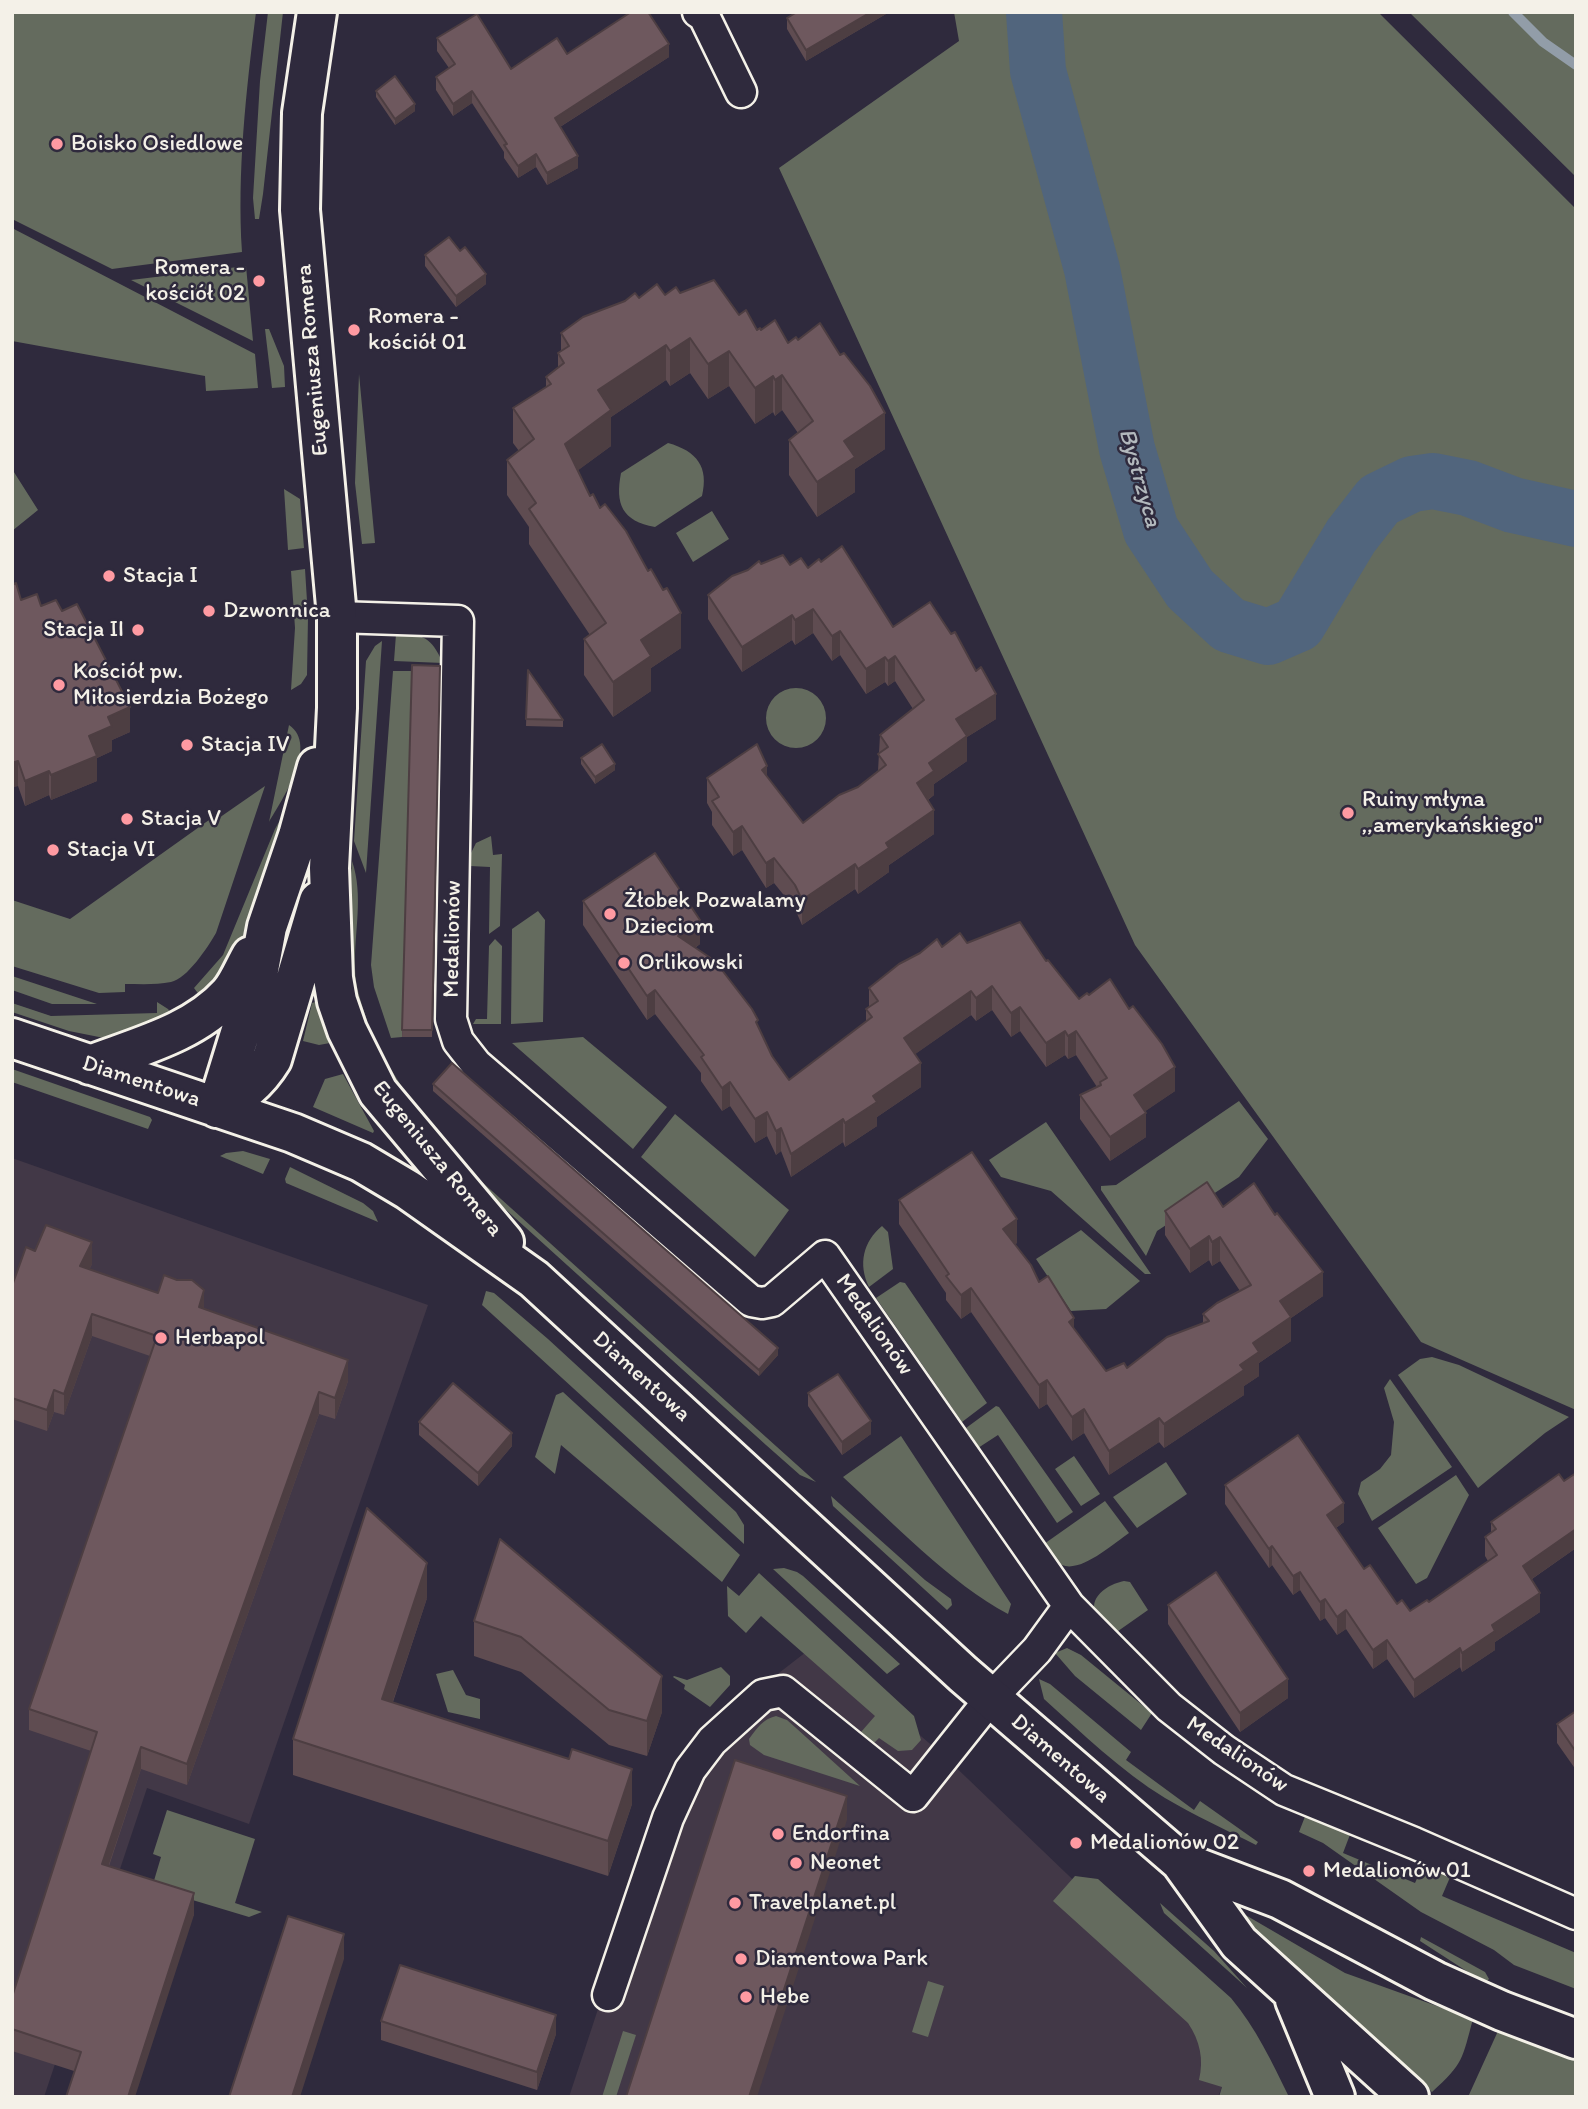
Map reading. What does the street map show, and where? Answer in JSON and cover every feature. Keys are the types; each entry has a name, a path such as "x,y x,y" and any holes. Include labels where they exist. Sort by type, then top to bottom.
{"street":[{"name":"Eugeniusza Romera","path":"317,12 302,113 300,210 337,617 337,708 329,868 333,978 337,1002 359,1058 378,1092 534,1279"},
{"path":"698,12 704,16 741,92"},
{"name":"Medalionów","path":"337,617 458,621 452,1019 458,1041 476,1064 751,1301 772,1301 825,1255 1069,1606 1169,1707 1224,1750 1284,1790 1576,1914"},
{"name":"Eugeniusza Romera","path":"217,1108 258,975 267,927 337,708"},
{"name":"Eugeniusza Romera","path":"217,1108 242,1094 261,1077 272,1059 329,868"},
{"name":"Eugeniusza Romera","path":"90,1065 177,1031 204,1016 230,993 267,927"},
{"name":"Diamentowa","path":"12,1038 293,1133 361,1162 408,1190 534,1279 991,1698 1180,1861 1239,1943 1409,2097"},
{"path":"608,1995 668,1818 690,1770 712,1741 763,1695 783,1691 913,1796 991,1698 1037,1650 1069,1606"},
{"name":"Diamentowa","path":"1180,1861 1280,1899 1445,1986 1576,2039"},
{"path":"1292,1991 1335,2097"}],"shaded area":[{"path":"12,1158 428,1305 249,1824 147,1788 44,2097 12,2097"},
{"path":"815,1645 943,1755 1240,2040 1218,2097 569,2097 661,1818 757,1690"}],"green space":[{"path":"12,12 256,12 242,162 242,252 112,269 12,219"},
{"path":"268,12 283,12 263,194 259,219 255,219 253,198 260,81"},
{"path":"954,12 1378,12 1576,209 1576,1410 1421,1342 1135,945 779,168 959,41"},
{"path":"1409,12 1576,12 1576,177"},
{"path":"12,228 255,354 258,388 206,391 205,376 12,341"},
{"path":"246,266 253,341 131,280"},
{"path":"265,329 269,329 284,366 285,387 272,388"},
{"path":"359,374 375,543 362,544 355,483"},
{"path":"668,443 693,456 702,469 704,486 702,496 655,527 628,515 620,502 619,484 621,473"},
{"path":"12,469 38,510 12,531"},
{"path":"284,489 300,499 304,548 288,550"},
{"path":"712,511 729,539 693,562 676,533"},
{"path":"305,569 307,675 301,684 291,690 295,628 291,571"},
{"path":"396,634 426,639 435,648 443,663 394,661"},
{"path":"382,641 366,873 354,841 366,661 375,646"},
{"path":"393,671 412,671 402,1037 391,1038 374,987 371,965"},
{"path":"790,688 802,688 821,701 826,718 824,730 813,743 802,748 790,748 771,735 766,724 766,712 779,693"},
{"path":"289,725 297,734 299,759 289,787 269,822"},
{"path":"265,786 216,933 196,962 177,980 166,983 125,984 125,992 99,993 12,966 12,900 70,919 216,815 216,820"},
{"path":"285,811 276,845 243,936 233,959 203,1000 194,988 223,955"},
{"path":"491,836 493,855 502,854 500,926 489,934 490,867 470,866 470,855 476,843"},
{"path":"352,861 358,901 355,975 369,1026 360,1030 345,945"},
{"path":"538,911 545,920 543,1022 511,1024 512,929"},
{"path":"495,939 502,946 501,1024 473,1024 476,1019 487,1019 489,946"},
{"path":"12,976 97,1004 52,1004 12,990"},
{"path":"157,1002 174,1017 117,1038 69,1031 12,1012 12,1003 51,1016 157,1013"},
{"path":"315,1002 330,1043 319,1045 303,1041 312,1003"},
{"path":"583,1037 667,1107 633,1149 512,1043"},
{"path":"377,1058 387,1063 417,1111 462,1164 816,1482 800,1475 766,1445 431,1142"},
{"path":"12,1069 150,1117 152,1120 148,1129 12,1082"},
{"path":"343,1074 373,1133 313,1107 325,1079"},
{"path":"1239,1101 1268,1139 1239,1177 1157,1231 1146,1256 1101,1190 1101,1186 1116,1185"},
{"path":"675,1114 789,1210 755,1257 641,1157"},
{"path":"1046,1122 1151,1274 1145,1274 1051,1191 1001,1177 989,1160"},
{"path":"243,1151 270,1159 263,1174 220,1156"},
{"path":"290,1167 363,1203 373,1211 378,1222 286,1183"},
{"path":"882,1226 888,1232 893,1269 869,1287 864,1270 864,1254 870,1239"},
{"path":"1081,1230 1140,1281 1106,1309 1071,1311 1036,1259"},
{"path":"900,1282 905,1283 987,1403 962,1422 876,1298"},
{"path":"486,1291 494,1293 548,1339 736,1512 744,1525 744,1544 482,1305"},
{"path":"1432,1357 1459,1365 1569,1417 1545,1433 1478,1488 1398,1375 1420,1359"},
{"path":"1390,1379 1452,1467 1372,1521 1358,1494 1361,1482 1380,1469 1391,1455 1394,1422 1384,1388"},
{"path":"563,1392 740,1555 722,1582 561,1445 555,1474 535,1457 556,1395"},
{"path":"996,1406 1073,1512 1057,1523 998,1435 978,1448 966,1428"},
{"path":"901,1436 1011,1604 1008,1614 943,1569 843,1477"},
{"path":"1074,1456 1100,1494 1081,1506 1055,1469"},
{"path":"1166,1462 1187,1494 1137,1528 1113,1497"},
{"path":"1456,1475 1469,1495 1427,1578 1416,1584 1378,1528"},
{"path":"831,1496 925,1580 951,1599 952,1605 947,1610 833,1506"},
{"path":"1105,1501 1129,1533 1106,1550 1078,1565 1059,1563 1044,1544"},
{"path":"784,1568 803,1576 900,1664 887,1674 773,1569"},
{"path":"759,1573 914,1716 921,1740 912,1750 898,1751 879,1738 873,1744 861,1732 875,1716 761,1616 746,1633 728,1616 727,1586 739,1596"},
{"path":"1130,1582 1148,1610 1111,1636 1097,1617 1094,1604 1100,1593 1111,1585"},
{"path":"1067,1648 1081,1655 1152,1713 1141,1730 1075,1676 1055,1653"},
{"path":"721,1667 730,1676 730,1685 710,1707 684,1689 685,1685 673,1677 687,1680"},
{"path":"453,1670 466,1695 480,1699 480,1719 448,1712 436,1674"},
{"path":"1039,1679 1050,1684 1131,1752 1126,1760 1194,1810 1200,1801 1258,1842 1256,1845 1176,1804 1133,1776 1044,1699"},
{"path":"776,1716 787,1720 860,1786 764,1755 750,1745 749,1739 758,1728 767,1719"},
{"path":"167,1810 255,1839 235,1903 262,1912 249,1917 156,1889 153,1884 161,1857 153,1854"},
{"path":"1306,1814 1351,1832 1343,1853 1415,1883 1424,1863 1451,1875 1442,1896 1576,1953 1576,1989 1514,1965 1494,1950 1421,1912 1323,1843 1299,1832"},
{"path":"1075,1876 1098,1879 1231,1998 1256,2033 1289,2097 1219,2097 1222,2087 1199,2080 1200,2050 1188,2023 1053,1901"},
{"path":"1218,1899 1345,1973 1473,2019 1464,2052 1456,2067 1432,2092"},
{"path":"1160,1903 1214,1951 1247,1988 1164,1913"},
{"path":"1421,1937 1485,1972 1489,1979 1485,1983 1420,1941"},
{"path":"928,1981 944,1986 928,2037 912,2032"},
{"path":"623,2031 636,2035 616,2097 602,2097"},
{"path":"1498,2031 1576,2057 1576,2097 1468,2097"}],"building":[{"path":"631,12 648,12 669,44 555,118 578,156 547,173 536,154 518,166 504,145 507,144 472,91 453,104 436,77 455,64 437,38 477,14 511,69 557,38 567,54"},
{"path":"797,12 871,12 806,50 787,18"},
{"path":"395,76 415,104 395,119 376,91"},
{"path":"449,237 460,251 465,247 486,274 456,296 425,255"},
{"path":"714,280 739,315 746,310 757,330 775,320 788,343 796,337 798,340 820,323 840,355 844,353 870,386 885,413 844,441 855,457 817,482 789,440 813,421 782,375 775,380 773,376 755,388 729,351 708,364 690,338 670,351 666,345 598,390 611,410 565,444 590,496 593,494 600,508 605,504 626,531 648,571 651,569 663,590 667,588 681,613 641,640 651,656 613,682 584,639 606,623 529,509 536,503 507,460 534,439 513,408 551,384 546,377 564,363 558,353 569,346 561,333 583,317 625,301 635,293 639,298 657,284 665,295 676,287 680,293"},
{"path":"842,546 893,627 930,602 951,634 955,632 976,671 981,667 996,694 956,719 967,736 929,763 934,771 917,783 934,810 886,843 889,848 858,869 855,864 802,900 795,885 774,858 766,863 742,826 733,832 712,801 719,797 707,778 757,744 767,766 762,770 803,823 839,795 858,787 886,765 878,754 888,747 880,735 924,700 895,656 888,661 885,657 866,669 840,631 832,636 813,609 795,620 792,615 742,647 708,595 732,576 748,570 759,561 761,564 783,555 790,565 801,558 808,568"},
{"name":"Kościół pw. Miłosierdzia Bożego","path":"16,583 21,600 37,594 41,606 56,600 62,611 77,604 130,707 108,717 112,726 89,736 97,756 51,775 49,771 25,781 18,761 12,763 12,585"},
{"path":"412,665 440,666 432,1030 402,1030"},
{"path":"528,670 563,720 526,719"},
{"path":"602,744 615,764 595,777 581,758"},
{"path":"655,853 700,920 678,936 715,961 752,1009 772,1056 789,1080 872,1017 866,1009 878,1001 869,988 899,964 920,953 937,939 942,947 960,933 967,943 1020,922 1046,961 1048,960 1079,999 1110,979 1129,1009 1133,1006 1162,1044 1175,1067 1134,1095 1146,1113 1110,1137 1080,1095 1101,1085 1100,1082 1107,1078 1076,1031 1068,1036 1065,1031 1046,1043 1020,1007 1011,1013 992,986 976,998 971,991 904,1038 921,1063 873,1096 877,1102 845,1123 843,1119 791,1154 781,1128 776,1131 767,1112 755,1119 730,1082 722,1088 701,1057 704,1055 655,990 647,996 583,901"},
{"path":"452,1063 778,1348 759,1370 433,1084"},
{"path":"972,1152 1017,1219 1003,1229 1031,1265 1039,1282 1048,1276 1074,1318 1069,1322 1106,1371 1124,1363 1127,1368 1167,1337 1209,1321 1203,1314 1217,1303 1251,1285 1220,1237 1212,1242 1209,1236 1190,1249 1165,1211 1207,1182 1223,1207 1254,1183 1275,1215 1277,1213 1323,1272 1280,1301 1291,1317 1253,1343 1259,1352 1240,1365 1244,1370 1164,1424 1159,1418 1109,1451 1084,1409 1072,1417 1047,1380 1039,1385 971,1288 961,1295 946,1276 949,1274 899,1200"},
{"path":"46,1225 92,1242 80,1266 158,1293 164,1275 177,1280 192,1280 204,1290 199,1307 348,1360 335,1398 319,1392 187,1764 141,1747 102,1864 194,1893 128,2097 66,2097 81,2052 12,2029 12,1997 97,1732 29,1709 157,1336 92,1314 64,1394 54,1390 47,1410 12,1398 12,1286 26,1247 35,1251"},
{"path":"838,1374 871,1421 842,1442 808,1393"},
{"path":"453,1383 512,1433 478,1473 419,1422"},
{"path":"1298,1435 1344,1503 1327,1515 1364,1569 1370,1565 1397,1604 1402,1600 1410,1611 1427,1600 1429,1602 1497,1555 1485,1537 1496,1529 1491,1522 1559,1474 1564,1481 1576,1473 1576,1529 1523,1566 1540,1593 1492,1625 1495,1631 1462,1653 1460,1648 1414,1680 1387,1640 1373,1650 1346,1610 1337,1617 1325,1599 1320,1602 1300,1572 1293,1576 1272,1546 1269,1549 1225,1485"},
{"path":"367,1508 427,1563 382,1699 569,1759 572,1749 632,1769 608,1841 293,1739"},
{"path":"500,1539 662,1676 647,1721 609,1710 521,1637 474,1621"},
{"path":"1216,1572 1288,1679 1240,1713 1168,1605"},
{"path":"1576,1711 1576,1752 1557,1724"},
{"name":"Diamentowa Park","path":"735,1760 847,1796 749,2097 626,2097"},
{"path":"288,1916 344,1934 292,2097 229,2097"},
{"path":"400,1965 556,2015 537,2072 381,2021"}],"waterway":[{"name":"Bystrzyca","path":"1034,12 1038,71 1092,269 1127,449 1151,530 1190,589 1229,625 1268,637 1298,624 1351,536 1379,500 1412,484 1433,481 1468,488 1513,505 1576,519"},
{"path":"1513,12 1543,42 1576,65"}],"place":[{"name":"Boisko Osiedlowe","path":"57,144"},
{"name":"Romera - kościół 02","path":"259,281"},
{"name":"Romera - kościół 01","path":"354,330"},
{"name":"Stacja I","path":"109,576"},
{"name":"Dzwonnica","path":"209,611"},
{"name":"Stacja II","path":"138,630"},
{"name":"Kościół pw. Miłosierdzia Bożego","path":"59,685"},
{"name":"Stacja IV","path":"187,745"},
{"name":"Ruiny młyna ,,amerykańskiego\"","path":"1348,813"},
{"name":"Stacja V","path":"127,819"},
{"name":"Stacja VI","path":"53,850"},
{"name":"Żłobek Pozwalamy Dzieciom","path":"610,914"},
{"name":"Orlikowski","path":"624,963"},
{"name":"Herbapol","path":"161,1338"},
{"name":"Endorfina","path":"778,1834"},
{"name":"Medalionów 02","path":"1076,1843"},
{"name":"Neonet","path":"796,1863"},
{"name":"Medalionów 01","path":"1309,1871"},
{"name":"Travelplanet.pl","path":"735,1903"},
{"name":"Diamentowa Park","path":"741,1959"},
{"name":"Hebe","path":"746,1997"}]}
